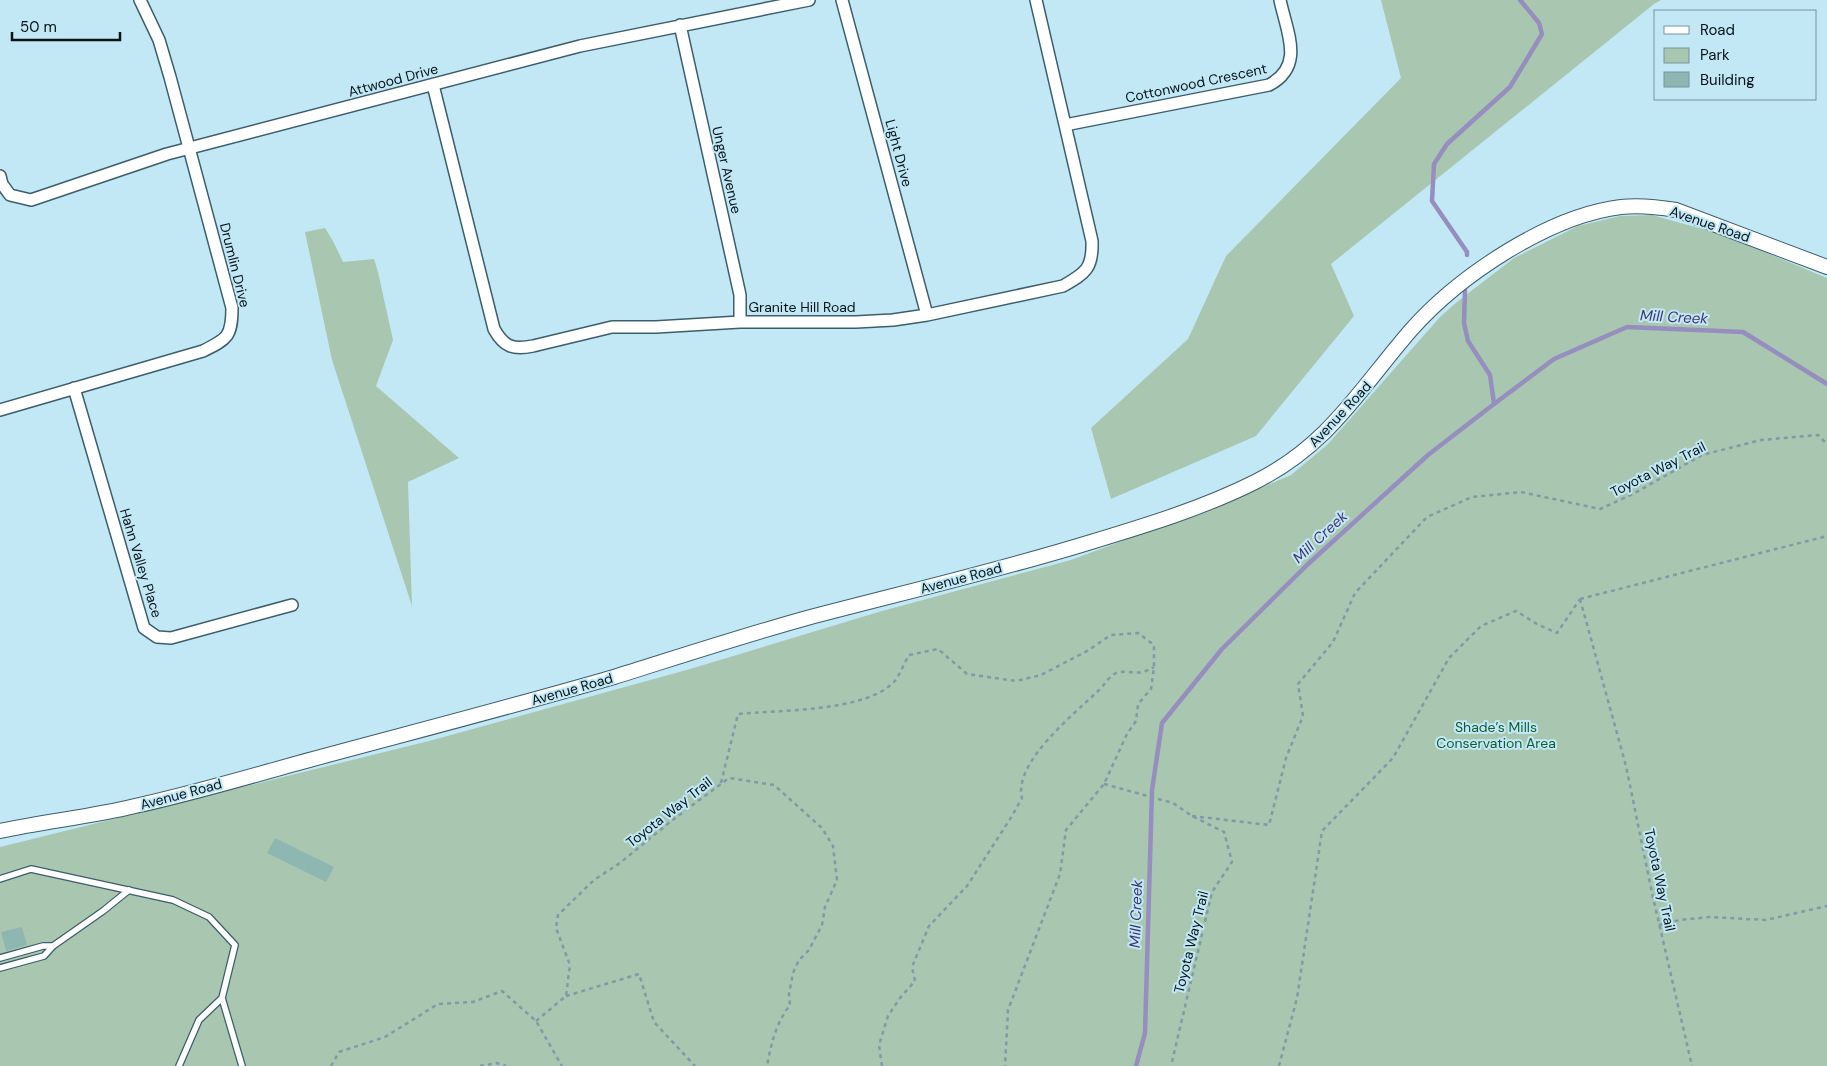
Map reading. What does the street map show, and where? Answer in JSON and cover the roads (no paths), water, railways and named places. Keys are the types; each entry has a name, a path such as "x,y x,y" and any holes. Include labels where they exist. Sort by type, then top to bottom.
{"street":[{"name":"Drumlin Drive","path":"0,410 202,351 222,342 232,327 232,308 190,148 159,40 140,0"},
{"name":"Attwood Drive","path":"0,176 2,184 10,195 31,200 167,154 580,46 809,0"},
{"name":"Light Drive","path":"842,0 928,315"},
{"name":"Granite Hill Road","path":"432,85 494,329 500,340 509,346 521,349 612,327 656,327 740,322 856,322 893,320 928,315 1063,286 1083,274 1092,256 1092,241 1036,0"},
{"name":"Cottonwood Crescent","path":"1065,125 1269,85 1280,79 1288,69 1291,57 1280,0"},
{"name":"Unger Avenue","path":"680,25 740,295 740,322"},
{"name":"Avenue Road","path":"0,831 134,807 491,713 804,619 1031,560 1142,527 1194,509 1251,484 1298,456 1330,429 1412,329 1447,294 1491,261 1521,243 1590,214 1621,207 1653,206 1676,210 1827,268"},
{"name":"Hahn Valley Place","path":"74,388 144,628 157,637 171,638 292,606"}],"lane":[{"path":"0,879 31,869 173,900 209,917 235,944 222,998 242,1066"},
{"path":"0,968 44,956 53,946 129,890"},
{"path":"0,958 43,946 53,946"},
{"path":"179,1066 199,1020 222,998"}],"waterway":[{"path":"1467,255 1467,252 1432,201 1434,164 1447,144 1510,87 1542,34 1539,23 1520,0"},
{"path":"1465,290 1464,323 1468,341 1490,375 1494,404"},
{"name":"Mill Creek","path":"1136,1066 1145,1033 1152,790 1162,723 1222,649 1307,565 1428,455 1554,359 1627,327 1743,332 1827,384"}],"park label":[{"name":"Shade’s Mills Conservation Area","path":"1496,736"}]}
